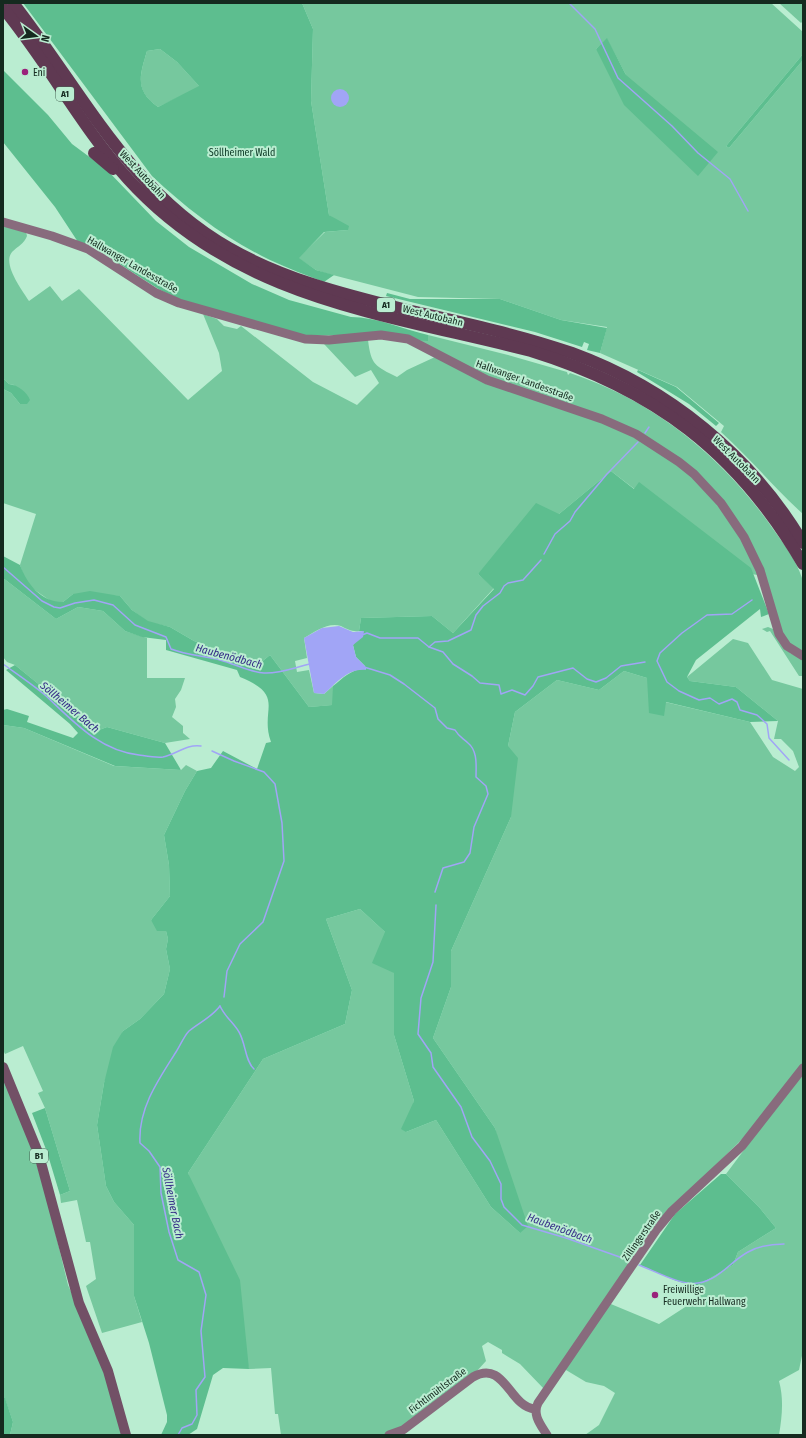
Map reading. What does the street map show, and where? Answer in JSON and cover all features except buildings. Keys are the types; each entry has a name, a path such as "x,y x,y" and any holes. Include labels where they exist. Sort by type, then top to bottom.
{"highway":[{"name":"West Autobahn","path":"13,3 38,36 94,119 129,163 171,206 204,232 254,262 298,280 348,296 547,345 601,365 641,384 689,416 732,453 779,507 803,543"},
{"name":"West Autobahn","path":"3,8 24,35 99,143 128,178 147,198 196,239 242,267 281,285 353,308 488,340 557,359 610,380 637,395 684,426 727,463 769,512 803,564"},
{"path":"94,153 119,175 128,178"}],"main road":[{"name":"B1","path":"3,1067 39,1154 78,1303 108,1371 125,1433"}],"street":[{"name":"Hallwanger Landesstraße","path":"3,222 52,236 88,249 156,293 179,303 305,339 323,340 381,335 408,339 487,380 602,419 636,434 679,462 698,478 722,503 744,537 760,570 779,634 787,646 803,656"},
{"name":"Zillingerstraße","path":"535,1409 657,1229 672,1211 742,1146 803,1068"},
{"name":"Fichtlmühlstraße","path":"389,1435 403,1430 473,1377 485,1372 491,1373 500,1380 526,1407 535,1409"},
{"path":"535,1409 538,1419 547,1435"}],"green space":[{"name":"Söllheimer Wald","path":"23,3 302,3 313,29 311,101 329,215 349,226 348,230 324,232 299,258 316,270 334,275 324,282 283,266 254,252 238,243 193,212 152,176","holes":["160,49 177,62 199,86 158,107 150,101 142,88 142,67 147,51"]},
{"path":"302,3 771,3 803,32 803,54 726,146 729,148 803,60 803,514 721,432 724,426 677,387 600,353 607,327 561,320 500,299 418,297 325,273 316,270 298,258 325,232 348,230 329,215 311,101 313,29","holes":["607,39 626,75 596,49"]},
{"path":"779,3 803,3 803,21 801,23"},
{"path":"607,38 626,75 718,152 698,176 624,105 596,49"},
{"path":"160,49 177,62 200,87 158,107 150,101 145,94 142,88 141,75 147,51"},
{"path":"803,54 803,60 729,148 726,146"},
{"path":"3,70 48,115 72,144 107,170 156,221 189,247 252,284 289,300 351,317 380,321 428,335 428,341 350,335 305,336 188,303 160,290 101,252 78,242 55,207 3,142"},
{"path":"3,225 26,232 27,236 21,245 12,252 9,263 14,277 29,301 50,286 62,301 79,289 188,400 222,371 219,353 203,314 217,319 224,326 237,329 241,326 313,382 357,405 379,383 371,370 355,377 324,344 368,340 371,355 375,364 397,377 407,370 435,357 416,339 428,338 428,335 508,355 567,372 568,375 570,373 601,385 630,399 684,434 709,456 732,478 754,503 785,546 803,580 803,653 785,640 758,575 744,573 611,471 559,514 478,574 494,588 453,633 432,616 361,618 359,631 352,631 341,626 331,625 326,626 304,638 307,658 295,661 297,672 309,670 314,693 324,694 333,686 333,705 309,707 270,655 259,664 194,641 170,627 148,622 132,610 120,596 73,594 63,602 52,602 32,588 24,577 20,565 36,514 3,503 3,389 11,393 20,404 14,385 9,384 3,378"},
{"path":"387,293 410,299 500,299 561,320 607,328 600,353 587,350 589,344 584,342 582,347 535,332 386,296"},
{"path":"638,370 676,387 719,423 716,426 689,404 637,372"},
{"path":"3,378 9,384 19,387 29,397 30,400 27,404 20,404 11,393 3,389"},
{"path":"611,471 634,489 639,482 751,568 769,614 761,617 760,609 696,660 687,677 690,681 736,687 778,721 750,722 666,702 664,716 649,713 647,678 624,671 599,690 557,680 515,712 508,746 518,758 511,817 451,951 451,987 433,1038 495,1128 528,1226 520,1233 491,1207 436,1120 406,1132 401,1129 414,1101 394,1035 394,973 372,963 385,932 360,909 326,919 352,990 345,1024 263,1059 188,1173 240,1280 249,1369 223,1368 213,1375 197,1429 188,1435 161,1435 167,1422 167,1415 149,1343 134,1296 134,1225 114,1202 106,1186 97,1125 104,1083 113,1047 123,1031 140,1019 164,994 170,969 166,949 168,939 166,931 157,931 151,920 170,896 169,865 164,835 185,791 197,771 211,768 223,751 257,769 266,743 271,742 268,731 269,704 263,691 254,684 240,677 237,670 166,650 166,640 142,637 125,631 103,611 78,607 56,619 3,578 3,556 20,565 31,585 36,591 48,599 63,602 73,594 90,591 120,596 132,610 148,621 170,627 194,641 259,664 270,655 309,707 332,705 333,686 352,672 366,669 356,657 353,645 363,631 359,631 361,618 432,616 453,633 494,589 478,574 536,503 559,514"},
{"path":"3,578 56,619 78,607 103,611 125,631 147,638 147,678 185,678 181,690 175,699 176,707 172,717 183,726 183,733 190,739 165,743 107,727 99,730 89,725 15,665 7,662 3,657"},
{"path":"768,627 773,629 790,653 803,659 803,676 799,676 770,631 767,632 762,629"},
{"path":"733,639 748,643 772,680 803,689 803,1351 799,1370 779,1381 782,1394 782,1408 779,1435 585,1435 599,1425 615,1393 604,1386 586,1382 561,1367 545,1390 520,1364 502,1353 502,1350 488,1342 482,1346 486,1361 476,1372 399,1435 281,1435 278,1414 275,1414 271,1368 249,1369 188,1173 263,1059 345,1024 352,990 326,919 360,909 385,932 394,973 394,1035 414,1101 406,1132 436,1120 491,1207 520,1233 495,1128 433,1038 451,987 451,951 511,817 508,746 515,712 557,680 599,690 624,671 647,678 665,702 750,722 773,757 795,771 799,767 793,751 781,739 774,739 778,721 736,687 690,681 687,677","holes":["780,1102 726,1174 759,1207 776,1228 738,1252 733,1265 695,1287 699,1298 659,1324 606,1302 681,1199"]},
{"path":"15,665 89,725 99,730 107,727 165,743 181,770 115,766 24,728 3,725 3,710 7,709 29,716 27,722 73,738 78,733 70,724 6,670"},
{"path":"3,725 24,728 114,766 181,770 186,765 197,771 185,791 164,835 169,865 170,896 151,920 166,931 168,939 166,949 170,969 164,994 140,1019 123,1031 104,1083 97,1125 106,1186 114,1202 134,1225 134,1296 142,1322 102,1333 86,1286 96,1279 90,1242 86,1242 77,1200 61,1203 60,1195 70,1191 45,1108 38,1093 43,1091 23,1046 5,1054 3,1050"},
{"path":"3,1077 30,1142 48,1202 68,1285 100,1357 123,1435 10,1435 13,1422 5,1399 3,1398"},
{"path":"45,1108 70,1191 60,1195 47,1152 32,1113"},
{"path":"721,1174 726,1174 759,1207 776,1228 738,1252 733,1265 695,1287 674,1280 640,1265 675,1214"},
{"path":"3,1398 5,1398 13,1422 10,1435 3,1435"}],"water":[{"path":"336,89 344,89 349,94 347,105 344,107 336,107 331,102 331,94"},
{"path":"339,626 353,632 364,631 363,637 353,645 356,657 365,666 366,670 354,671 348,674 324,694 314,693 304,638 322,628"}],"waterway":[{"path":"569,3 595,29 618,78 672,126 698,153 730,179 748,211"},
{"path":"645,433 649,427"},
{"path":"544,554 555,534 570,521 575,512 607,474 638,442"},
{"path":"429,647 435,642 448,641 471,630 476,615 483,606 500,593 504,586 508,583 523,580 541,560"},
{"name":"Haubenödbach","path":"3,567 42,601 54,607 60,608 75,603 94,600 113,605 135,625 166,637 171,649 177,651 220,660 247,670 264,673 281,671 310,664"},
{"path":"752,600 732,614 707,615 682,633 660,653 657,661 667,682 679,691 699,700 710,698 719,704 732,699 737,702 740,710 757,715 767,724 769,738 789,760"},
{"path":"362,635 367,633 380,638 418,638 429,647 443,652 453,664 480,683 499,685 501,694 512,690 525,695 533,686 538,677 573,668 587,679 596,682 606,678 621,666 645,662"},
{"name":"Söllheimer Bach","path":"3,664 45,695 87,733 111,747 125,752 163,757 191,746 201,746"},
{"name":"Haubenödbach","path":"364,667 390,675 435,708 438,719 447,728 455,730 471,746 476,759 476,777 486,786 488,794 474,827 470,853 464,862 443,868 435,892"},
{"name":"Söllheimer Bach","path":"212,751 264,772 275,784 282,823 284,861 263,922 240,944 227,971 224,997"},
{"name":"Haubenödbach","path":"436,905 433,962 421,998 418,1034 431,1053 433,1067 461,1107 472,1137 490,1161 501,1184 501,1199 504,1207 522,1225 566,1238 631,1261"},
{"path":"220,1006 239,1032 249,1062 254,1069"},
{"name":"Söllheimer Bach","path":"178,1435 182,1428 192,1424 197,1415 196,1390 205,1377 201,1331 206,1295 199,1272 178,1260 169,1232 161,1193 160,1167 149,1151 140,1143 140,1130 142,1118 150,1095 185,1036 220,1006"},
{"name":"Haubenödbach","path":"639,1265 676,1280 698,1283 719,1274 742,1256 756,1248 774,1244 784,1244"}],"place":[{"name":"Eni","path":"25,72"},
{"name":"Freiwillige Feuerwehr Hallwang","path":"655,1295"}]}
